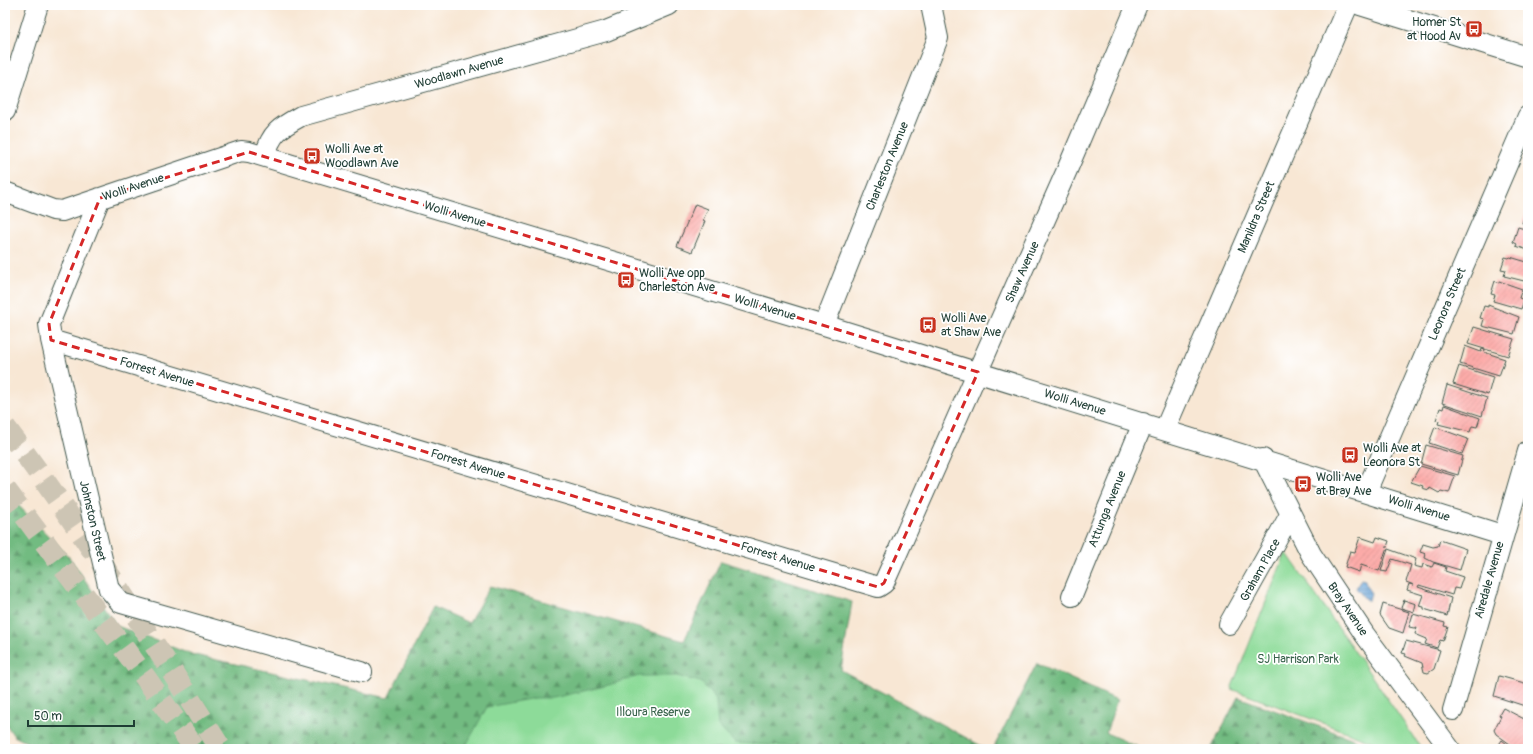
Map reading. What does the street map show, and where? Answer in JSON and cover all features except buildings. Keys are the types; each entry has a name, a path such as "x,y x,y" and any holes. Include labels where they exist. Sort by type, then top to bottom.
{"street":[{"path":"5,111 38,5"},
{"name":"Woodlawn Avenue","path":"265,156 273,135 284,125 302,116 606,31 669,5"},
{"name":"Charleston Avenue","path":"824,325 938,38 931,5"},
{"name":"Shaw Avenue","path":"884,583 978,372 1137,5"},
{"name":"Manildra Street","path":"1166,430 1348,5"},
{"path":"1360,5 1406,11 1528,57"},
{"name":"Leonora Street","path":"1366,492 1528,116"},
{"name":"Wolli Avenue","path":"5,192 53,210 70,209 241,151 265,156 1263,459 1502,535"},
{"name":"Johnston Street","path":"100,198 49,324 51,340 109,589 121,603 362,672"},
{"name":"Forrest Avenue","path":"51,340 878,587 884,583"},
{"name":"Attunga Avenue","path":"1072,596 1143,423"},
{"name":"Airedale Avenue","path":"1452,710 1502,535 1528,451"},
{"name":"Bray Avenue","path":"1263,459 1311,554 1365,635 1450,749"},
{"name":"Graham Place","path":"1229,624 1290,515"}],"highlighted area":[{"path":"249,152 978,372 884,583 878,587 51,340 49,324 100,198"}],"green space":[{"path":"5,488 13,500 69,557 117,626 190,654 388,698 433,607 469,623 490,586 684,641 721,561 852,602 841,670 987,749 40,749 14,736 5,723"},
{"name":"SJ Harrison Park","path":"1286,552 1422,749 1392,749 1231,689"},
{"path":"1037,663 1117,700 1106,733 1143,749 993,749"},
{"name":"Illoura Reserve","path":"639,676 677,676 701,682 716,700 718,726 735,743 841,749 464,749 487,707 535,698 553,698 605,686"},
{"path":"1238,697 1381,749 1211,749"}],"water":[{"path":"1361,579 1365,580 1366,586 1371,593 1369,600 1366,600 1356,588"}],"tunnel":[{"path":"5,427 62,505 89,545 143,626 221,749"},
{"path":"5,489 145,677 195,749"}],"place":[{"name":"Homer St at Hood Av","path":"1474,29"},
{"name":"Wolli Ave at Woodlawn Ave","path":"312,156"},
{"name":"Wolli Ave opp Charleston Ave","path":"626,280"},
{"name":"Wolli Ave at Shaw Ave","path":"928,325"},
{"name":"Wolli Ave at Leonora St","path":"1350,455"},
{"name":"Wolli Ave at Bray Ave","path":"1303,484"}]}
